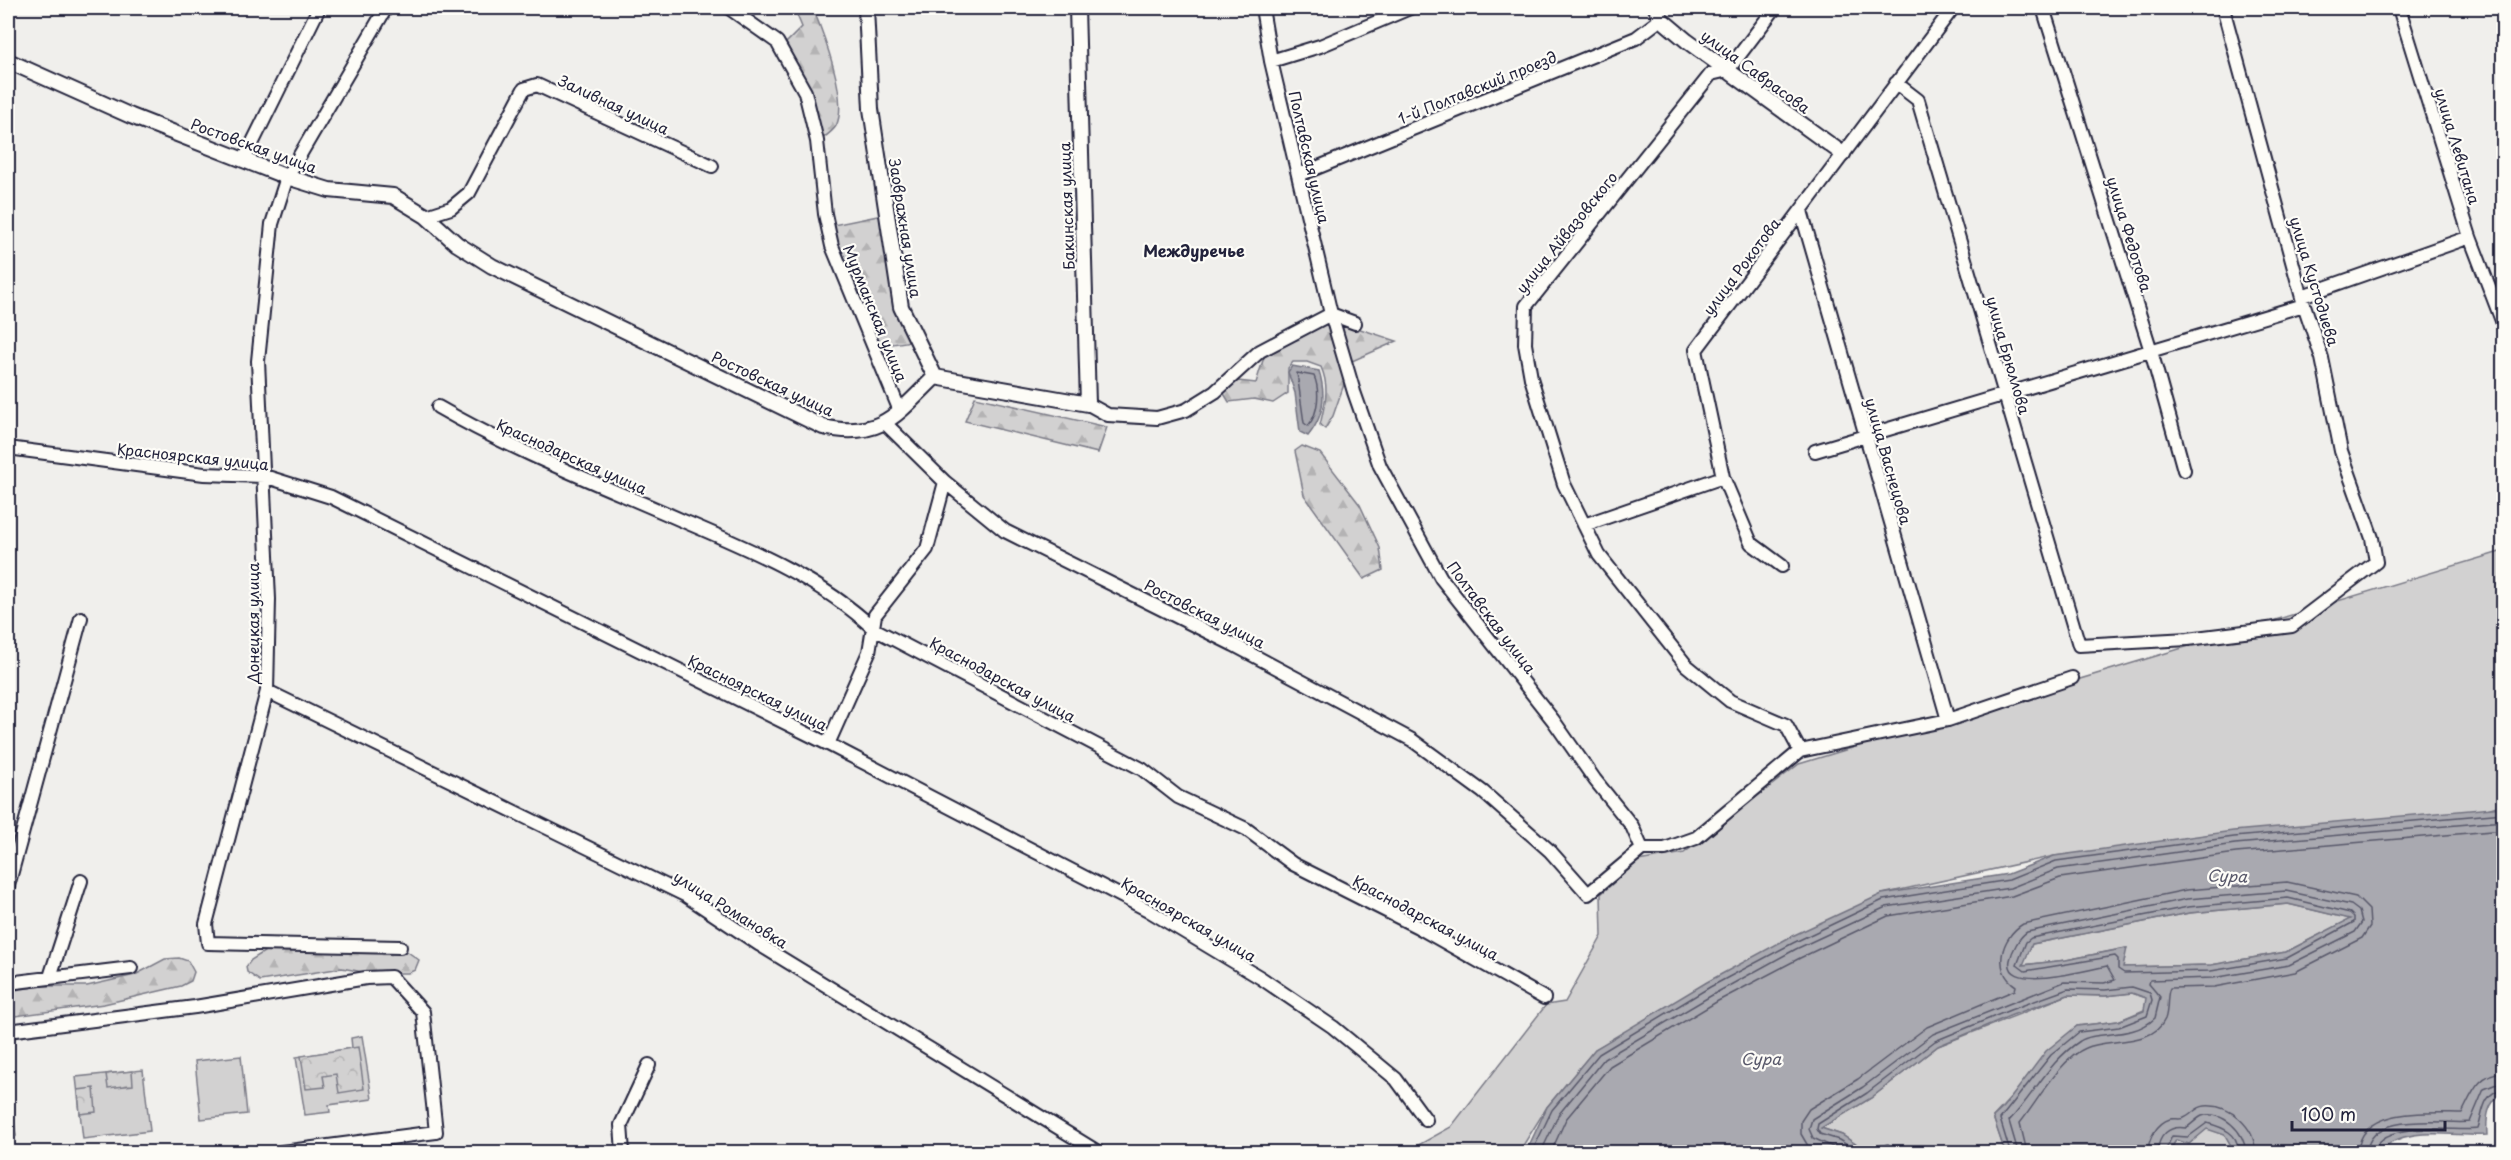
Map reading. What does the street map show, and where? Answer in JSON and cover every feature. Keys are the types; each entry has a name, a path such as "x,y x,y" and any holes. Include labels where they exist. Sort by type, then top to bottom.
{"street":[{"path":"244,160 319,8"},
{"name":"Донецкая улица","path":"386,8 287,177 272,224 258,362 269,599 267,691 206,924 207,943 400,947"},
{"name":"Мурманская улица","path":"729,8 777,42 805,92 818,141 825,214 832,246 900,411"},
{"name":"Заовражная улица","path":"866,8 871,109 901,307 935,377"},
{"name":"Бакинская улица","path":"1077,8 1088,404"},
{"name":"Полтавская улица","path":"1262,8 1271,61 1332,314 1354,392 1380,466 1441,578 1553,720 1595,780 1632,826 1642,849"},
{"path":"1271,61 1320,45 1410,8"},
{"name":"улица Айвазовского","path":"1775,8 1728,70 1711,74 1526,306 1525,344 1531,378 1564,484 1599,555 1686,665 1730,700 1785,725 1800,751"},
{"name":"улица Рокотова","path":"1782,566 1751,543 1723,477 1696,350 1953,8"},
{"name":"улица Федотова","path":"2043,8 2151,351 2184,470"},
{"name":"улица Кустодиева","path":"2079,645 2188,639 2292,626 2376,562 2372,538 2341,452 2322,358 2303,300 2223,8"},
{"name":"улица Левитана","path":"2399,8 2470,237 2504,326"},
{"name":"улица Саврасова","path":"1658,13 1728,70 1843,154"},
{"name":"1-й Полтавский проезд","path":"1299,175 1636,38 1658,13"},
{"name":"Ростовская улица","path":"8,61 131,116 287,177 329,190 393,196 426,216 457,244 492,266 823,427 845,432 886,424 945,482 1005,531 1234,645 1412,740 1491,799 1550,851 1588,894 1642,849"},
{"name":"улица Брюллова","path":"1896,83 1918,100 2079,645"},
{"name":"Заливная улица","path":"426,216 451,208 469,193 524,89 537,85 712,166"},
{"name":"улица Васнецова","path":"1801,211 1948,720"},
{"path":"1815,452 2151,351 2303,300 2470,237"},
{"path":"886,424 935,377 1088,404 1108,415 1157,418 1186,410 1215,392 1260,351 1332,314 1355,323"},
{"name":"Краснодарская улица","path":"438,407 495,440 735,543 801,576 849,606 874,629 1142,769 1178,797 1246,829 1293,864 1418,927 1544,998"},
{"name":"Красноярская улица","path":"8,448 204,474 264,476 332,496 828,744 1148,910 1261,978 1333,1027 1396,1079 1426,1120"},
{"path":"1584,525 1723,477"},
{"path":"828,744 869,652 875,615 927,549 945,482"},
{"path":"8,886 81,618"},
{"path":"1642,849 1665,849 1696,838 1800,751 1948,720 2072,678"},
{"name":"улица Романовка","path":"267,691 685,895 760,945 1098,1152"},
{"path":"50,977 81,881"},
{"path":"8,983 131,968"},
{"path":"8,1031 195,1006 366,978 391,977 423,1012 436,1132 282,1152"},
{"path":"623,1152 621,1125 649,1065"}],"green space":[{"path":"794,8 813,8 837,84 839,115 836,126 822,139 810,90 786,43 802,27"},
{"path":"883,215 912,341 880,346 837,245 833,225"},
{"path":"1325,324 1345,324 1397,341 1352,361 1333,416 1325,429 1320,425 1326,396 1324,375 1321,367 1307,362 1293,362 1288,368 1288,393 1273,403 1254,399 1229,402 1223,392 1238,381 1256,383 1264,357"},
{"path":"975,397 1107,427 1098,453 965,421"},
{"path":"1302,446 1320,453 1360,505 1380,548 1383,570 1364,579 1304,495 1295,451"},
{"path":"2503,551 2503,804 2481,811 2054,856 1882,894 1595,1049 1547,1107 1519,1152 1406,1152 1451,1127 1546,1005 1565,1002 1602,936 1601,894 1638,861 1684,853 1799,764"},
{"path":"2288,904 2351,919 2286,952 2211,965 2123,967 2126,948 2066,960 2022,965 2032,944 2189,913"},
{"path":"267,950 405,950 419,960 415,970 408,973 368,973 342,968 260,981 247,972 246,967 251,960"},
{"path":"179,958 188,961 194,972 191,981 181,986 104,1004 8,1017 8,991 41,986 87,986 135,975 165,959"},
{"path":"2132,993 2147,998 2144,1010 2118,1021 2077,1026 1993,1117 2005,1152 1899,1152 1888,1144 1863,1149 1842,1135 1821,1128 1871,1098 1938,1046 2068,995 2105,996"},
{"path":"362,1036 372,1099 329,1105 330,1112 305,1115 296,1057 352,1048 351,1038"},
{"path":"358,1047 364,1089 339,1093 336,1074 323,1076 325,1087 306,1089 301,1056"},
{"path":"241,1056 247,1114 201,1119 195,1061"},
{"path":"143,1070 150,1131 83,1139 76,1077"},
{"path":"132,1071 133,1085 108,1088 106,1074"},
{"path":"94,1088 96,1112 80,1114 78,1090"},
{"path":"12,1106 16,1136 8,1137 8,1107"},
{"path":"2207,1128 2225,1135 2233,1149 2229,1152 2169,1152 2176,1140 2189,1144"}],"water":[{"path":"1292,366 1319,371 1322,405 1317,421 1308,436 1300,432 1295,393 1288,372"},
{"name":"Сура","path":"2503,807 2503,1093 2494,1101 2489,1111 2487,1135 2415,1135 2389,1143 2379,1152 2229,1152 2233,1149 2225,1135 2207,1129 2189,1144 2176,1140 2169,1152 2005,1152 1993,1117 2004,1107 2046,1051 2077,1026 2118,1021 2144,1011 2146,998 2132,993 2105,996 2068,995 2012,1015 1938,1046 1871,1098 1821,1128 1842,1135 1863,1149 1888,1144 1899,1152 1526,1152 1547,1107 1595,1049 1707,982 1790,937 1882,894 2008,874 2054,856 2233,831","holes":["2288,904 2350,919 2286,952 2211,965 2123,967 2127,948 2066,960 2023,965 2032,944 2189,913"]}],"district":[{"name":"Междуречье","path":"1194,250"}]}
